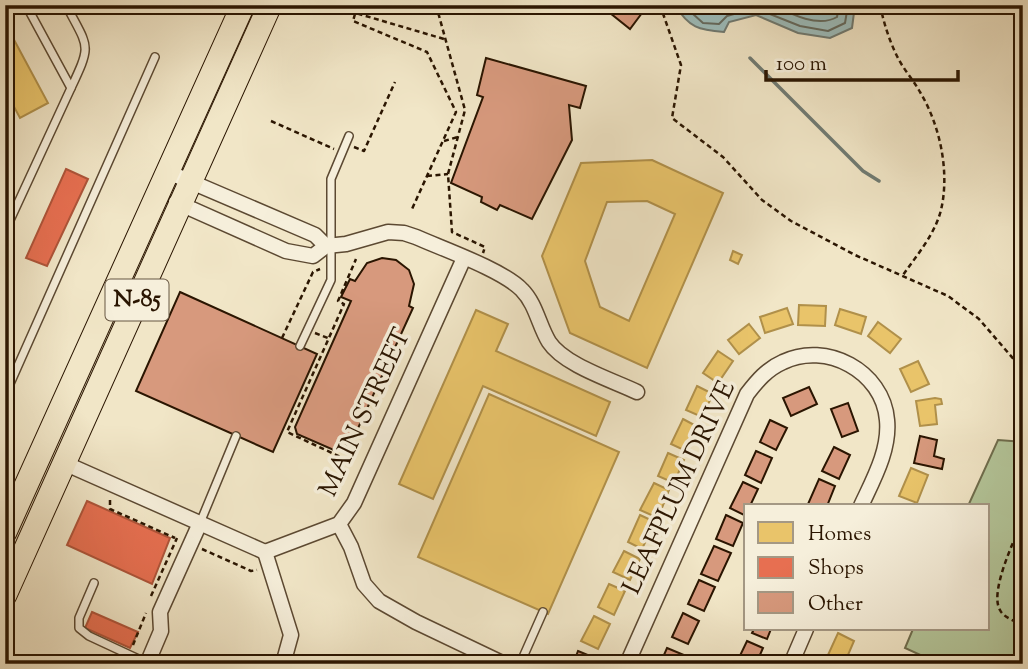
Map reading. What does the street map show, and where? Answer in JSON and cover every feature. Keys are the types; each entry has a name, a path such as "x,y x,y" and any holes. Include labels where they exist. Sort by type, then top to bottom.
{"main road":[{"name":"N-85","path":"5,532 243,5"},
{"name":"N-85","path":"5,595 270,5"}],"street":[{"path":"169,173 315,235 329,246"},
{"path":"158,194 286,251 313,257 329,246 396,232 416,237 507,279 523,290 550,343 568,360 637,392"},
{"name":"MAIN STREET","path":"265,552 339,524 354,503 464,258"},
{"name":"LEAFPLUM DRIVE","path":"626,664 747,394 761,376 784,361 812,356 837,357 861,371 878,393 887,418 886,445 862,504"},
{"path":"64,463 265,552 291,635 282,664"},
{"path":"150,663 162,631 160,612 200,523"},
{"path":"339,524 351,547 364,584 379,601 416,622 504,664"},
{"path":"791,664 806,630"}],"lane":[{"path":"26,5 71,88"},
{"path":"5,231 86,55 86,44 66,5"},
{"path":"5,395 155,57"},
{"path":"300,346 331,280 331,179 349,136"},
{"path":"200,523 236,436"},
{"path":"94,583 79,618 79,628 89,636 150,663"},
{"path":"520,664 543,612"}],"path":[{"path":"335,5 355,14 445,39"},
{"path":"436,5 465,110 448,174 452,232 485,247"},
{"path":"660,5 681,65 672,118 723,157 762,200 791,221 855,255 948,296 979,318 1023,370"},
{"path":"880,5 886,31 899,60 921,93 932,117 942,153 944,180 941,211 927,241 903,275"},
{"path":"355,14 353,21 427,52 456,112 412,209"},
{"path":"354,147 363,151 395,82"},
{"path":"453,117 464,114"},
{"path":"271,121 334,149"},
{"path":"443,141 458,137"},
{"path":"427,176 448,174"},
{"path":"445,222 452,225"},
{"path":"347,460 287,432 344,304 338,301 356,259"},
{"path":"282,338 313,272 320,269"},
{"path":"315,333 328,338"},
{"path":"110,500 110,509 181,540"},
{"path":"1023,520 996,596 998,608 1004,616 1023,625"},
{"path":"151,598 177,538"},
{"path":"196,546 251,572 261,568"},
{"path":"131,649 148,607"},
{"path":"150,663 170,661 169,664"}],"green space":[{"path":"998,440 1023,442 1023,664 940,664 905,648 913,630 990,630 990,504 969,504"}],"water":[{"path":"675,5 855,5 852,28 830,38 798,33 756,15 729,22 724,32 708,30 690,23"}],"building: Homes":[{"path":"5,23 48,103 20,118 5,90"},
{"path":"5,134 13,138 5,157"},
{"path":"652,160 723,193 647,368 570,333 542,256 581,163","holes":["647,201 675,214 629,321 600,307 585,261 607,202"]},
{"path":"733,251 742,255 738,264 730,260"},
{"path":"799,305 826,306 825,326 798,325"},
{"path":"787,308 793,324 765,333 760,317"},
{"path":"840,309 866,317 861,334 835,325"},
{"path":"476,310 508,324 496,351 610,402 596,436 483,386 433,499 399,484"},
{"path":"878,322 901,339 890,353 868,336"},
{"path":"749,324 760,338 739,354 728,340"},
{"path":"718,351 733,361 718,383 703,373"},
{"path":"918,361 929,384 911,392 900,369"},
{"path":"697,386 713,394 702,417 686,410"},
{"path":"489,394 619,452 548,614 418,557"},
{"path":"941,399 942,404 935,405 937,424 920,426 916,401"},
{"path":"683,419 698,427 686,451 671,444"},
{"path":"668,453 684,460 674,483 658,476"},
{"path":"911,468 928,475 917,503 899,496"},
{"path":"654,483 669,490 658,518 640,510"},
{"path":"640,515 655,522 642,549 628,542"},
{"path":"624,551 640,559 630,580 613,572"},
{"path":"609,584 625,591 614,615 598,607"},
{"path":"594,616 610,624 598,649 581,641"},
{"path":"838,633 854,641 845,662 828,655"}],"building: Shops":[{"path":"66,169 88,179 47,266 26,258"},
{"path":"5,341 13,345 5,363"},
{"path":"87,501 170,538 152,584 67,545"},
{"path":"92,612 138,632 130,648 85,628"}],"building: Other":[{"path":"600,5 632,5 642,13 630,29"},
{"path":"486,58 586,86 580,108 569,105 572,140 532,219 500,205 497,210 481,202 482,197 451,183 483,97 477,95"},
{"path":"382,258 396,260 409,270 414,284 409,306 413,308 354,437 350,436 345,448 336,451 297,434 295,427 351,301 341,297 350,279 355,281 367,263"},
{"path":"180,292 317,354 273,452 136,391"},
{"path":"809,387 817,404 791,416 783,398"},
{"path":"848,403 858,431 842,437 831,409"},
{"path":"770,420 787,428 776,450 760,442"},
{"path":"920,436 937,440 934,456 944,459 942,469 914,463"},
{"path":"834,447 850,455 839,479 822,471"},
{"path":"756,451 772,458 761,483 745,475"},
{"path":"819,479 835,486 828,504 808,504"},
{"path":"743,482 758,489 751,504 744,504 744,515 730,508"},
{"path":"726,515 743,523 733,546 716,539"},
{"path":"714,546 731,553 718,581 701,574"},
{"path":"699,580 715,587 704,611 688,604"},
{"path":"683,613 699,621 688,644 672,637"},
{"path":"754,630 771,630 767,639 752,633"},
{"path":"747,641 763,648 756,664 736,664"},
{"path":"667,648 684,655 680,664 660,664"},
{"path":"578,651 595,658 592,664 573,664"}],"waterway":[{"path":"750,58 863,171 879,181"}]}
